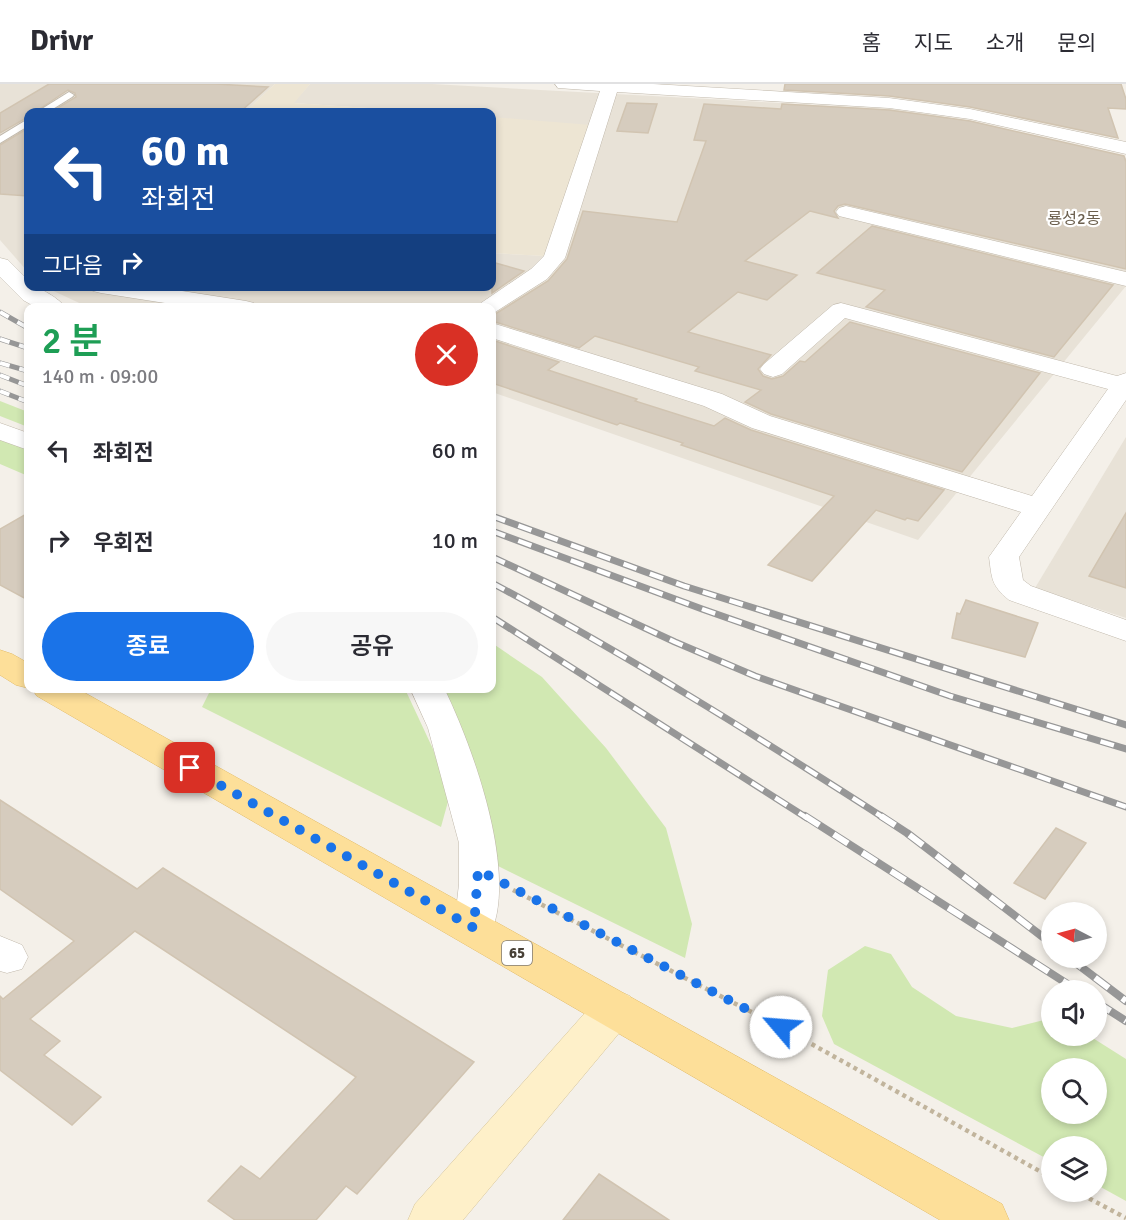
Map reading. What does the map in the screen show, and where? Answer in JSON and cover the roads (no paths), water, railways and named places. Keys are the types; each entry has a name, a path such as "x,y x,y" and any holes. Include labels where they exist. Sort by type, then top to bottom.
{"main road":[{"path":"0,661 24,675"},
{"name":"65","path":"58,693 985,1220"}],"street":[{"path":"564,84 742,89 934,108 1126,148"},
{"path":"496,303 539,274 554,258 610,87"},
{"path":"1079,137 1126,140"},
{"path":"846,212 1126,279"},
{"path":"0,265 24,285"},
{"path":"28,291 31,295 46,303"},
{"path":"134,291 213,303"},
{"path":"773,369 841,310 1125,383 1004,557 1008,583 1020,593 1126,631"},
{"path":"496,331 713,400 761,422 1039,507"},
{"path":"0,431 24,440"},
{"path":"428,693 446,728 478,843 474,928"},
{"path":"432,1220 615,1008"}],"lane":[{"path":"48,108 69,95"},
{"path":"0,140 24,125"}],"railway":[{"path":"0,312 24,326"},
{"path":"0,339 24,347"},
{"path":"0,363 24,370"},
{"path":"0,375 24,384"},
{"path":"0,391 24,400"},
{"path":"496,517 684,586 1126,725"},
{"path":"496,532 702,609 950,696 1126,749"},
{"path":"496,559 675,642 755,676 1126,807"},
{"path":"496,585 690,696 884,818"},
{"path":"496,620 807,818"},
{"path":"805,816 1061,980"},
{"path":"881,816 907,833 1041,936"},
{"path":"1082,968 1126,1001"},
{"path":"1107,1009 1126,1021"}],"district":[{"name":"룡성2동","path":"1074,219"}]}
